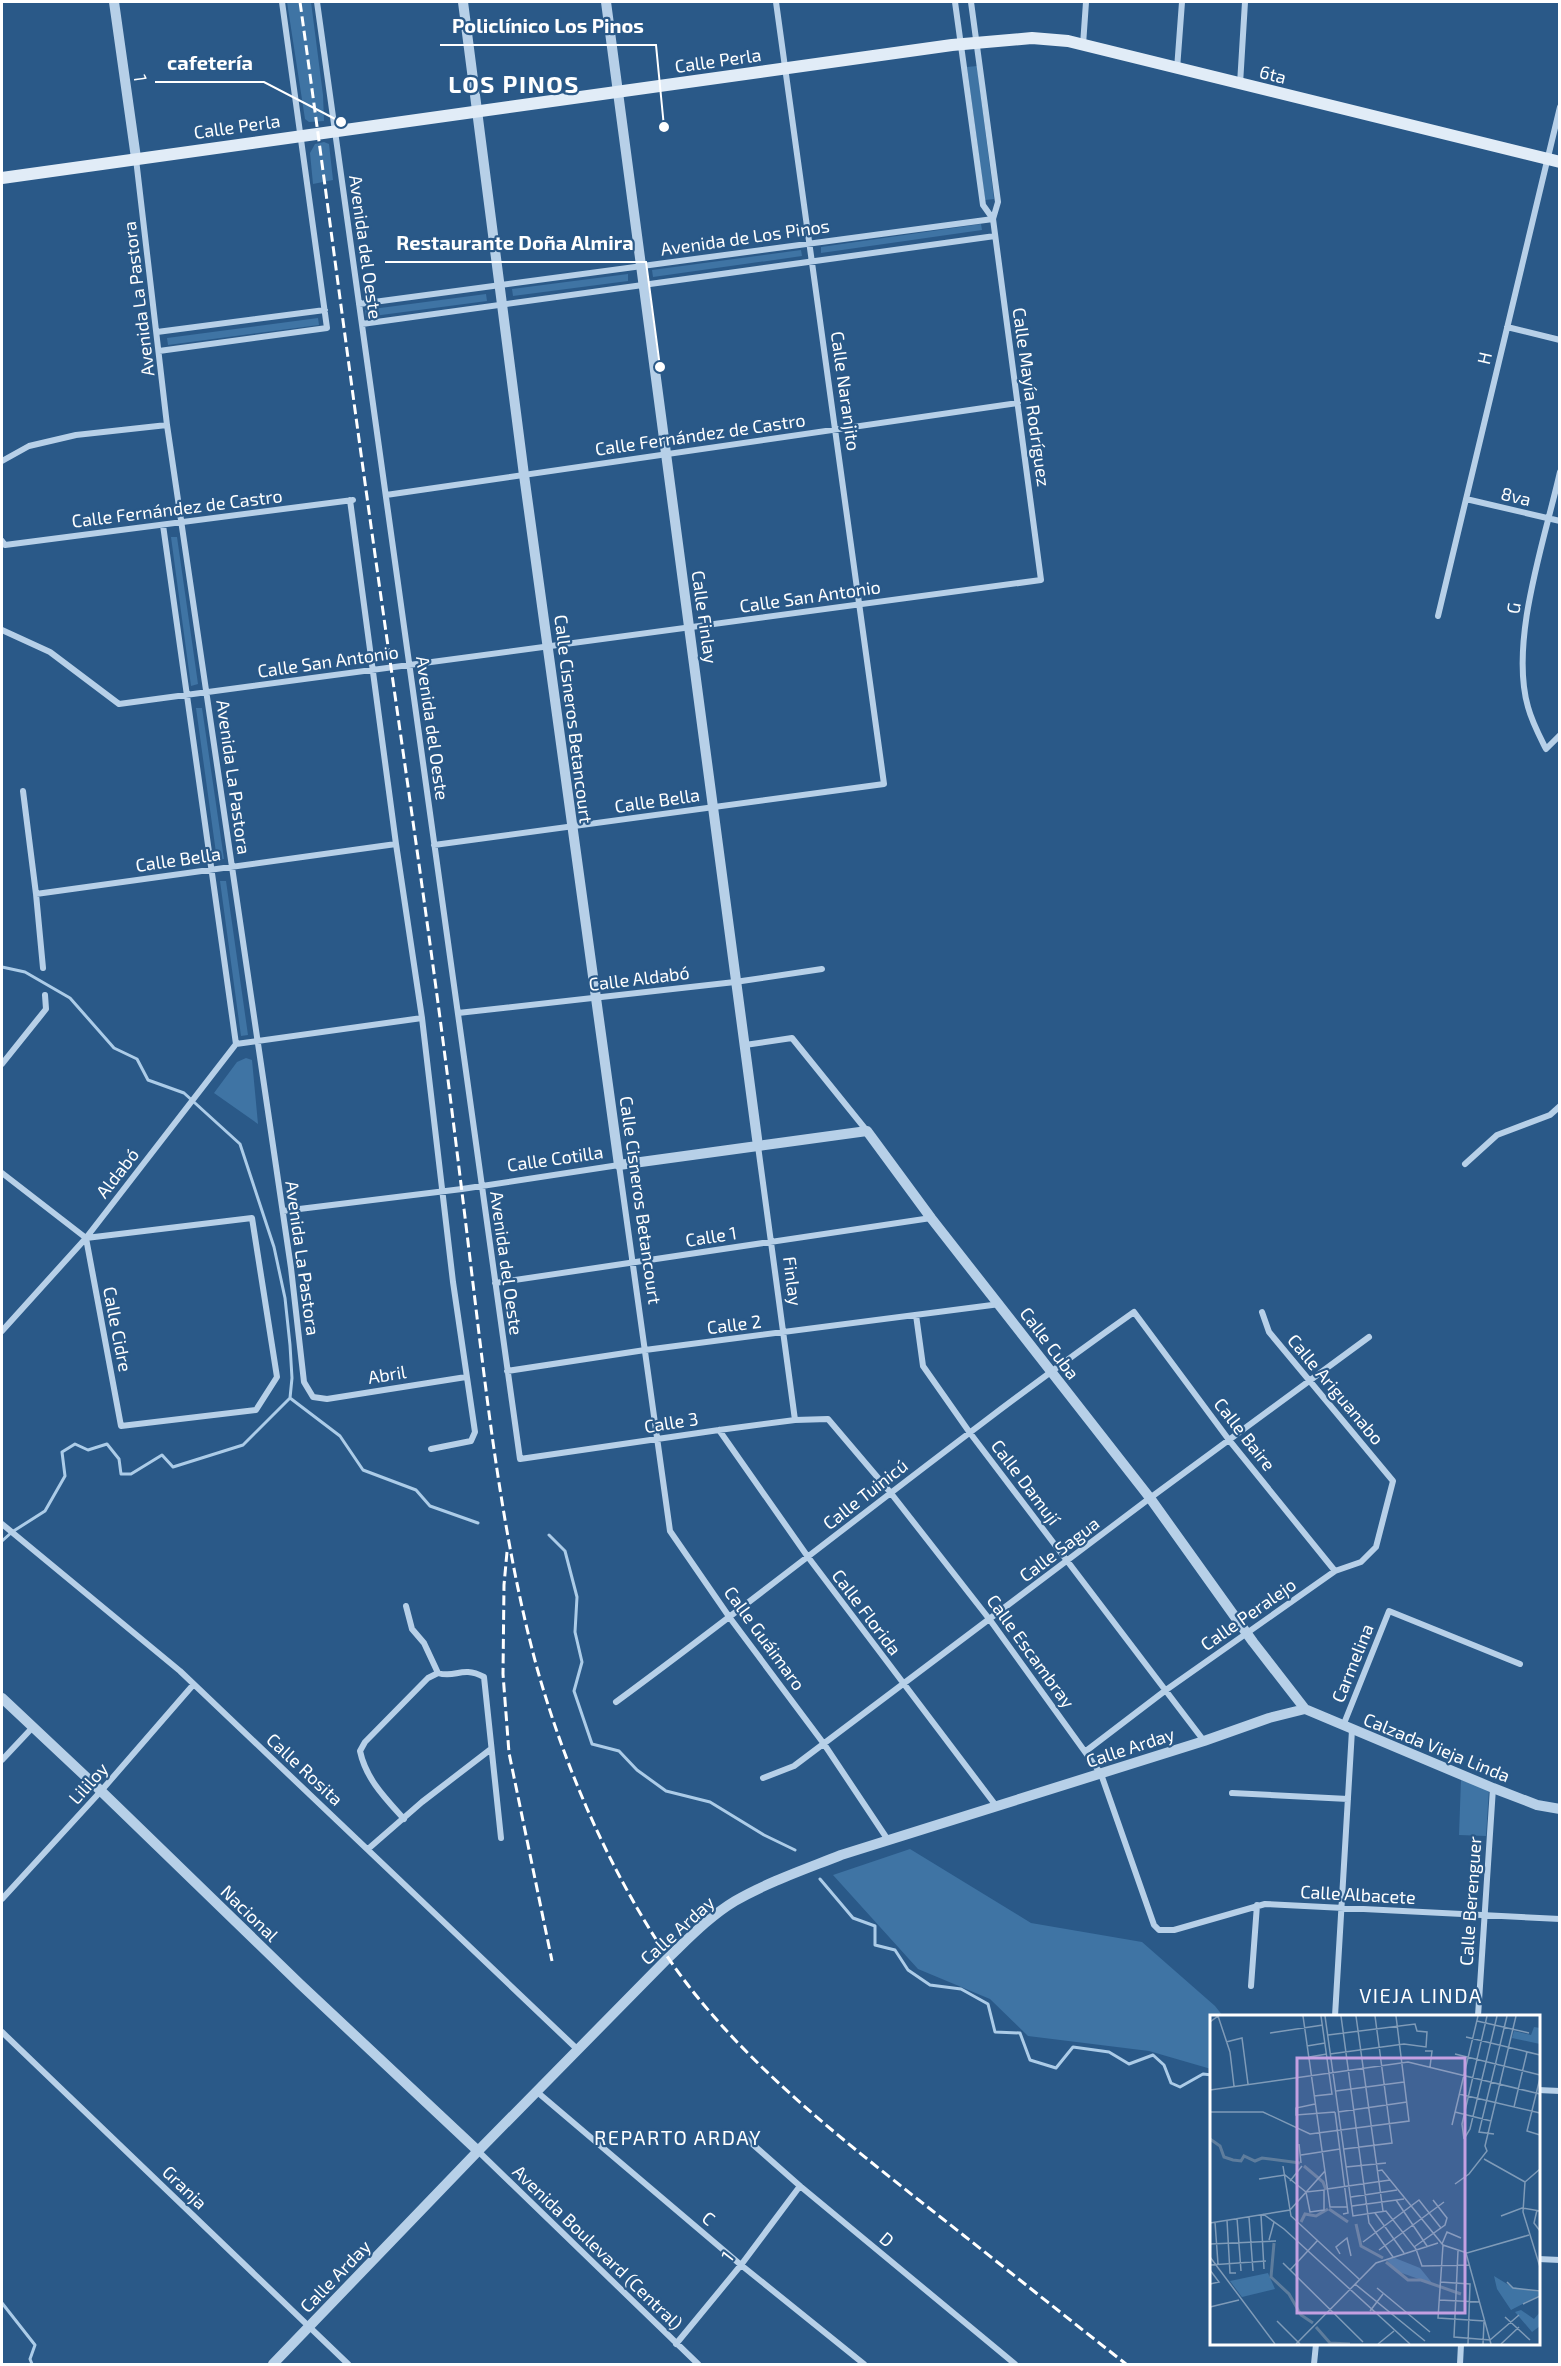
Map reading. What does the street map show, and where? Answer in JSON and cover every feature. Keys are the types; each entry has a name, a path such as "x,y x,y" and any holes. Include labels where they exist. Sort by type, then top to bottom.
{"main road":[{"name":"6ta","path":"976,42 1032,38 1083,45 1553,161"},
{"name":"Calle Perla","path":"2,178 976,42"}],"street":[{"name":"1","path":"114,2 136,158"},
{"path":"159,351 327,328 282,2"},
{"name":"Avenida del Oeste","path":"317,2 520,1460"},
{"name":"Calle Cisneros Betancourt","path":"463,2 571,826 598,999 657,1439"},
{"path":"606,2 618,91"},
{"name":"Calle Naranjito","path":"776,2 837,429 884,784"},
{"name":"Calle Mayía Rodríguez","path":"955,2 983,205 993,219"},
{"name":"Calle Mayía Rodríguez","path":"971,2 998,202 993,219 995,236 1041,580"},
{"path":"1083,45 1086,2"},
{"path":"1177,69 1182,2"},
{"path":"1240,84 1245,2"},
{"name":"Calle Finlay","path":"618,91 758,1146"},
{"name":"H","path":"1438,616 1507,327 1553,161 1560,107"},
{"name":"Avenida La Pastora","path":"136,158 167,425 283,1211 304,1382 313,1397"},
{"name":"Avenida de Los Pinos","path":"359,304 993,219"},
{"name":"Avenida de Los Pinos","path":"362,324 995,236"},
{"path":"157,332 325,310"},
{"path":"1507,327 1560,340"},
{"name":"Calle Fernández de Castro","path":"386,495 1018,403"},
{"path":"2,461 29,446 76,435 167,425"},
{"name":"G","path":"1560,472 1528,606 1522,658 1527,706 1546,749 1560,735"},
{"name":"8va","path":"1466,499 1560,521"},
{"name":"Calle Fernández de Castro","path":"3,543 182,523 351,500 372,670"},
{"name":"Avenida La Pastora","path":"163,525 236,1044"},
{"name":"Calle San Antonio","path":"2,630 50,652 119,704 1041,580"},
{"path":"372,670 423,1018 466,1377 475,1432 471,1441 431,1449"},
{"name":"Calle Bella","path":"434,845 884,784"},
{"path":"23,791 43,968"},
{"name":"Calle Bella","path":"36,894 396,844"},
{"name":"Calle Aldabó","path":"458,1013 598,999 822,969"},
{"path":"2,1064 46,1009 45,995"},
{"path":"236,1044 423,1018"},
{"name":"Calle Cuba","path":"745,1045 792,1038 867,1131 931,1218 1150,1498 1305,1709"},
{"name":"Aldabó","path":"2,1331 86,1238 236,1044"},
{"path":"1465,1164 1497,1135 1550,1115 1560,1106"},
{"name":"Calle Cotilla","path":"283,1211 444,1192 867,1131"},
{"name":"Finlay","path":"758,1146 795,1420"},
{"path":"2,1173 86,1238"},
{"name":"Calle Cidre","path":"252,1218 277,1377 256,1410 121,1426 86,1238 252,1218"},
{"name":"Calle 1","path":"495,1283 931,1218"},
{"name":"Calle 2","path":"507,1371 645,1350 1000,1304"},
{"name":"Calle Tuinicú","path":"616,1702 730,1618 890,1492 1134,1312"},
{"name":"Calle Baire","path":"1134,1312 1229,1440 1335,1571"},
{"name":"Calle Ariguanabo","path":"1262,1312 1269,1332 1393,1481"},
{"name":"Calle Damují","path":"916,1315 923,1366 970,1433 1204,1741"},
{"name":"Calle Sagua","path":"763,1778 794,1766 1150,1498 1369,1337"},
{"name":"Abril","path":"313,1397 327,1399 466,1377"},
{"name":"Calle 3","path":"520,1460 719,1430 795,1420 828,1419"},
{"name":"Calle Escambray","path":"828,1419 890,1492 990,1620 1101,1774 1155,1925 1159,1930"},
{"name":"Calle Florida","path":"719,1430 808,1557 997,1807"},
{"name":"Calle Guáimaro","path":"657,1439 670,1531 730,1618 824,1744 888,1840"},
{"name":"Calle Peralejo","path":"1086,1751 1166,1690 1335,1571 1361,1562 1376,1547 1393,1481"},
{"name":"Calle Rosita","path":"3,1525 194,1685 577,2049"},
{"path":"406,1606 412,1629 424,1643 438,1673"},
{"name":"Carmelina","path":"1335,2015 1348,1799 1348,1728 1389,1611 1521,1664"},
{"path":"404,1818 378,1792 362,1762 360,1751 365,1742 428,1678 438,1673 445,1675 468,1670 484,1677 501,1838"},
{"name":"Lililoy","path":"2,1899 194,1685"},
{"name":"Nacional","path":"2,1698 478,2151"},
{"name":"Calzada Vieja Linda","path":"1305,1709 1493,1788 1537,1805 1560,1809"},
{"name":"Calle Arday","path":"273,2364 577,2049 700,1928 734,1902 790,1875 888,1840 1305,1709"},
{"path":"2,1760 32,1728"},
{"path":"368,1849 490,1749"},
{"name":"Calle Berenguer","path":"1478,2015 1493,1788"},
{"path":"1232,1793 1348,1799"},
{"path":"1251,1986 1257,1905"},
{"name":"Calle Albacete","path":"1159,1930 1174,1930 1257,1905 1341,1907 1560,1919"},
{"name":"Granja","path":"2,2032 348,2364"},
{"path":"1540,2090 1560,2091"},
{"name":"C","path":"536,2091 741,2265 864,2364"},
{"name":"D","path":"741,2134 800,2186 1015,2364"},
{"name":"Avenida Boulevard (Central)","path":"478,2151 698,2364"},
{"name":"1","path":"676,2344 741,2265 800,2186"},
{"path":"1540,2259 1560,2260"},
{"path":"1314,2364 1316,2345"},
{"path":"1460,2364 1461,2345"}],"shaded area":[{"path":"287,2 311,2 323,95 324,121 309,122 305,119"},
{"path":"977,66 994,199 985,200 967,67"},
{"path":"324,142 329,144 333,180 313,184 310,153 315,144"},
{"path":"981,224 982,230 821,253 821,247"},
{"path":"801,250 802,256 653,277 652,270"},
{"path":"628,274 628,281 513,296 512,289"},
{"path":"486,294 487,301 366,317 365,310"},
{"path":"318,318 319,325 168,345 167,338"},
{"path":"171,537 177,537 198,684 191,686"},
{"path":"196,708 202,708 224,859 217,860"},
{"path":"220,881 226,881 248,1035 241,1036"},
{"path":"246,1058 252,1060 258,1124 214,1093 237,1062"},
{"path":"1461,1780 1489,1789 1486,1836 1459,1835"},
{"path":"910,1849 1031,1923 1142,1942 1215,2006 1222,2015 1210,2015 1210,2069 1149,2051 1028,2036 990,1999 918,1969 833,1875"}],"waterway":[{"path":"2,967 25,972 70,998 114,1048 137,1059 148,1080 184,1093 240,1144 274,1247 285,1298 292,1378 290,1398 243,1445 173,1467 162,1455 131,1474 121,1474 119,1459 107,1444 88,1450 75,1444 62,1452 65,1476 45,1511 2,1541"},
{"path":"290,1398 340,1436 363,1470 416,1490 430,1506 478,1523"},
{"path":"549,1535 565,1551 577,1597 575,1632 582,1662 574,1691 592,1744 619,1751 637,1770 666,1791 710,1802 764,1835 795,1850"},
{"path":"820,1879 853,1918 875,1926 875,1945 895,1950 908,1970 930,1985 961,1989 988,2004 995,2032 1020,2033 1030,2060 1056,2068 1073,2047 1109,2052 1129,2064 1153,2055 1164,2065 1171,2083 1180,2087 1203,2074 1210,2075"},
{"path":"2,2303 35,2345 30,2359 32,2364"}],"railway":[{"path":"300,2 431,953 499,1481 525,1622 560,1740 604,1845 639,1912 685,1982 714,2017 779,2083 848,2144 1126,2364"},
{"path":"507,1552 504,1585 503,1674 509,1753 552,1961"}],"place":[{"name":"cafetería","path":"341,122"},
{"name":"Policlínico Los Pinos","path":"664,127"},
{"name":"Restaurante Doña Almira","path":"660,367"}],"district":[{"name":"LOS PINOS","path":"514,83"},
{"name":"VIEJA LINDA","path":"1421,1995"},
{"name":"REPARTO ARDAY","path":"678,2137"}]}
